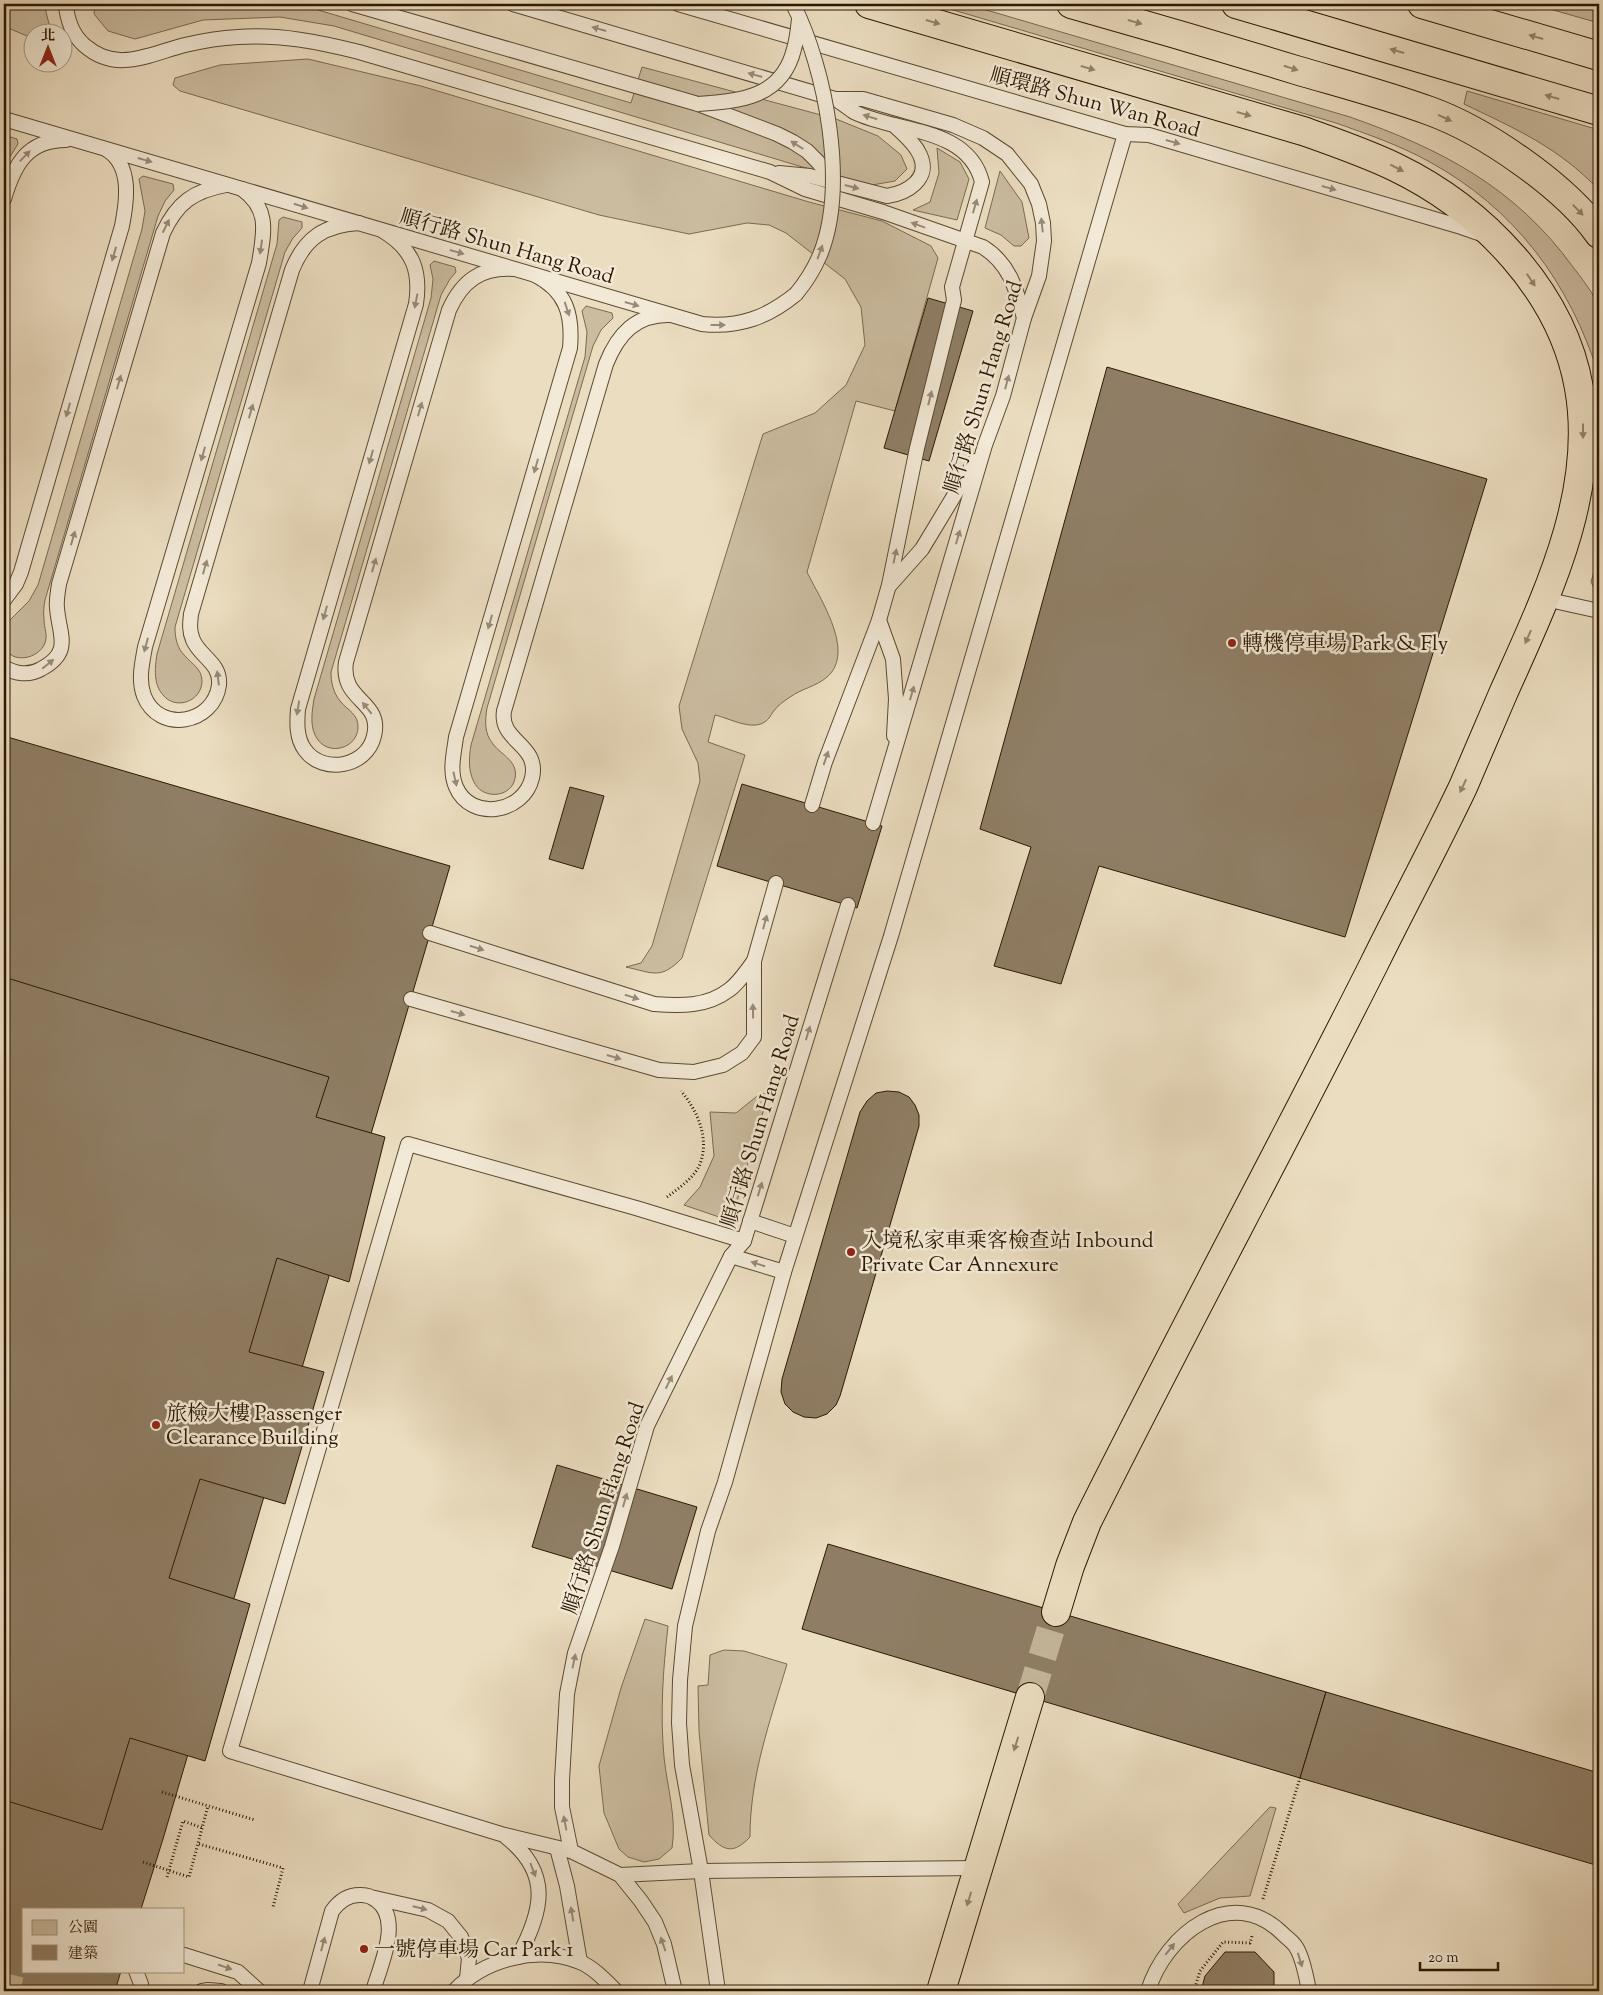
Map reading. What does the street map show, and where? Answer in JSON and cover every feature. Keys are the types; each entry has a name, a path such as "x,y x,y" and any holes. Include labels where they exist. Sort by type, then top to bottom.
{"highway":[{"path":"869,4 1303,131 1398,168 1427,184 1460,207 1500,242 1528,275 1551,312 1570,353 1579,389 1583,427 1578,487 1569,527 1545,599 1462,788 1320,1071 1087,1522 1070,1566 1056,1612"},
{"path":"1071,4 1431,111 1480,134 1519,160 1559,191 1599,234"},
{"path":"1236,4 1599,111"},
{"path":"1422,4 1599,56"},
{"path":"941,1991 1030,1697"}],"lane":[{"path":"66,4 67,18 73,32 81,42 101,57 128,60 210,40 238,37 290,38 318,42 359,52 770,172 805,189 883,212 944,235 983,247 995,255 1008,270 1016,288 1024,318"},
{"path":"352,4 698,104 793,142 807,151 832,179"},
{"name":"順行路 Shun Hang Road","path":"512,4 835,99 863,99 953,125 983,138 1007,154 1031,184 1039,204 1044,241 1039,276 1024,318 1003,396 985,445 873,823"},
{"name":"順環路 Shun Wan Road","path":"678,4 1125,134 1149,135 1458,226 1500,242"},
{"name":"順行路 Shun Hang Road","path":"4,118 702,324 740,323 772,312 796,294 815,267 826,237 832,179 829,123 822,81 800,16 794,4"},
{"path":"698,104 744,99 768,89 779,79 787,67 794,51 800,16"},
{"path":"812,805 824,762 879,620 889,585 917,448 954,300 952,287 982,182 978,168 960,148 942,138 855,112 835,99"},
{"path":"770,172 810,176 887,196 898,194 917,182 922,172 922,164 920,154 892,124"},
{"path":"718,1991 701,1871 682,1765 680,1680 686,1626 708,1531 724,1482 784,1272 891,936 1125,134"},
{"path":"4,198 17,165 31,150 40,145 60,140 82,142"},
{"path":"4,600 16,584 21,572 122,226 126,195 123,171 115,156 100,147"},
{"path":"4,668 18,674 37,672 53,661 61,648 62,632 57,607 59,584 163,233 176,210 186,200 210,188 235,187 256,201 262,214 264,231 259,263 141,669 144,697 156,712 164,717 180,720 198,716 212,704 219,686 216,669 193,642 190,633 191,614 292,270 297,258 312,238 326,229 359,223"},
{"path":"383,231 398,242 412,261 418,280 418,289 416,304 298,709 298,731 304,749 318,761 327,765 339,765 358,759 370,746 374,738 375,728 372,712 349,687 346,680 346,662 449,310 460,290 474,278 493,270 513,269"},
{"path":"535,275 551,285 563,299 571,323 570,348 456,737 453,758 453,776 456,787 462,795 478,807 495,810 512,805 530,787 534,768 532,758 504,726 502,719 606,364 618,339 630,328 643,319 656,315 670,315"},
{"path":"889,585 922,549 985,445"},
{"path":"1545,599 1599,612"},
{"path":"879,620 894,659 896,699 892,764"},
{"path":"411,1000 659,1070 694,1072 723,1065 742,1053 754,1037 754,961 776,883"},
{"name":"順行路 Shun Hang Road","path":"571,1851 562,1807 562,1780 568,1694 576,1654 612,1546 647,1426 731,1256 744,1242 848,905"},
{"path":"430,934 654,1004 682,1006 704,1002 729,990 754,961"},
{"path":"675,1991 664,1944 655,1922 620,1875 571,1851 501,1834 230,1751 408,1144 636,1208 744,1242"},
{"path":"750,1221 795,1236"},
{"path":"731,1256 784,1272"},
{"path":"501,1834 517,1846 529,1860 538,1886 537,1918 518,1957"},
{"path":"557,1848 568,1886 580,1962"},
{"path":"620,1875 701,1871 978,1868"},
{"path":"310,1991 332,1911 341,1901 359,1895 428,1910 448,1921 461,1937 469,1958 467,1978"},
{"path":"372,1897 385,1909 389,1916 390,1926 373,1991"},
{"path":"1148,1991 1150,1982 1164,1956 1178,1939 1213,1916 1237,1914 1258,1916 1276,1927 1297,1948 1308,1991"},
{"path":"185,1955 238,1972 259,1991"},
{"path":"454,1991 467,1978 501,1961 540,1955 580,1962 595,1971 616,1991"},
{"path":"136,1972 142,1991"},
{"path":"202,1991 221,1991"}],"path":[{"path":"636,1208 666,1197 682,1186 700,1164 702,1154 701,1124 693,1105 678,1087 659,1070"},
{"path":"1194,1991 1200,1971 1223,1942 1250,1943 1300,1778"},
{"path":"162,1792 255,1820"},
{"path":"143,1862 189,1877 208,1806"},
{"path":"167,1877 182,1820 203,1828"},
{"path":"199,1844 283,1868 273,1907"}],"green space":[{"path":"4,4 44,4 48,22 22,22 22,34 8,28 4,24"},
{"path":"95,4 298,4 631,103 642,67 836,119 878,136 901,155 907,169 895,181 872,185 799,166 334,26 280,17 203,20 135,39 108,31 94,14"},
{"path":"933,4 966,4 1350,117 1383,129 1445,157 1501,193 1526,214 1550,239 1584,281 1600,310 1599,376 1587,342 1572,310 1555,279 1535,251 1513,225 1487,201 1459,180 1428,161 1394,145 1336,123"},
{"path":"1532,4 1576,4 1599,10 1599,23"},
{"path":"308,59 421,86 809,202 882,221 931,246 938,258 895,411 856,401 807,572 833,625 838,654 835,666 823,680 794,694 783,702 761,724 748,725 715,715 708,742 745,755 682,958 668,970 650,973 626,967 641,963 652,946 700,781 698,763 682,729 679,706 763,434 815,413 846,385 865,345 861,307 845,279 786,233 769,225 747,223 689,234 599,215 180,91 173,85 175,78 220,65"},
{"path":"1467,91 1599,130 1599,190 1584,175 1552,150 1519,131 1464,104"},
{"path":"4,135 17,139 18,144 4,166"},
{"path":"937,148 960,162 969,179 957,220 913,210 930,202 939,173"},
{"path":"1000,171 1022,202 1029,238 1021,246 1014,246 1001,235 985,228"},
{"path":"143,176 173,184 174,190 165,201 158,216 45,600 45,643 37,653 25,658 18,658 8,652 4,646 4,626 29,601 38,585 142,229 145,211 139,179"},
{"path":"283,217 302,222 302,228 293,238 285,252 175,627 176,639 180,650 196,667 202,677 201,688 193,698 181,703 175,702 168,700 163,695 156,681 157,654 277,244 279,220"},
{"path":"434,261 455,267 456,272 441,295 331,672 336,694 357,719 358,728 353,741 348,745 336,749 329,748 318,740 313,730 314,699 431,298 433,279 430,265"},
{"path":"586,306 612,313 613,318 601,330 593,346 487,708 488,736 493,744 510,760 515,769 514,782 511,788 500,794 488,794 477,787 472,778 470,764 471,745 585,357 587,332 582,311"},
{"path":"1599,553 1599,592 1595,590 1591,582"},
{"path":"761,1093 768,1095 735,1208 730,1216 719,1217 684,1205 700,1187 714,1156 710,1112 736,1113"},
{"path":"645,1619 668,1626 663,1675 662,1724 673,1837 672,1848 659,1859 644,1862 628,1857 619,1849 604,1813 599,1766 621,1688"},
{"path":"724,1650 744,1651 787,1664 757,1770 753,1792 750,1837 739,1846 729,1849 719,1845 709,1835 699,1731 698,1686 708,1685 710,1655"},
{"path":"1270,1807 1276,1808 1250,1896 1220,1898 1184,1913 1178,1904"}],"building":[{"path":"928,298 973,311 929,461 884,448"},
{"path":"1107,367 1487,479 1345,937 1099,866 1061,984 994,966 1031,847 980,829"},
{"path":"4,736 450,866 141,1908 22,1908 22,1972 121,1972 115,1991 4,1991"},
{"path":"742,784 882,826 857,908 717,866"},
{"path":"570,787 604,796 583,869 549,859"},
{"name":"旅檢大樓 Passenger Clearance Building","path":"4,977 329,1077 316,1117 385,1137 349,1282 277,1258 249,1352 324,1372 285,1504 200,1479 169,1578 250,1604 205,1761 130,1738 102,1830 4,1800"},
{"name":"入境私家車乘客檢查站 Inbound Private Car Annexure","path":"887,1091 899,1092 909,1097 919,1115 919,1126 840,1396 836,1405 827,1414 816,1418 804,1417 793,1412 785,1404 781,1392 782,1379 860,1112 867,1101 876,1093"},
{"path":"557,1465 697,1507 672,1589 532,1547"},
{"path":"828,1544 1326,1692 1300,1778 802,1629"},
{"path":"1326,1692 1599,1773 1599,1866 1300,1778"},
{"path":"1225,1952 1255,1952 1274,1972 1274,1991 1201,1991 1205,1976"}],"tunnel":[{"path":"1030,1697 1056,1612"},
{"path":"4,1987 20,1991"}],"place":[{"name":"轉機停車場 Park & Fly","path":"1232,643"},
{"name":"入境私家車乘客檢查站 Inbound Private Car Annexure","path":"851,1252"},
{"name":"旅檢大樓 Passenger Clearance Building","path":"156,1425"},
{"name":"一號停車場 Car Park 1","path":"364,1949"}]}
